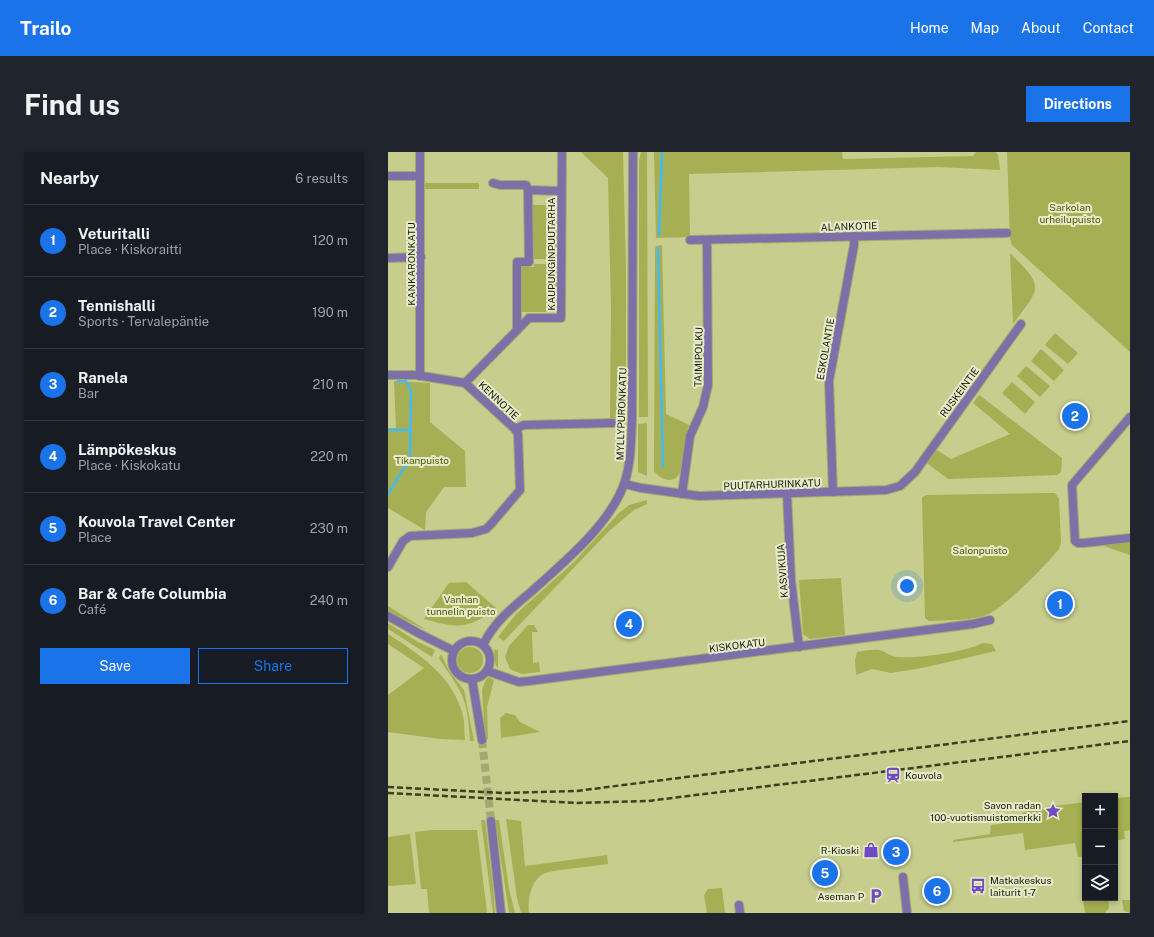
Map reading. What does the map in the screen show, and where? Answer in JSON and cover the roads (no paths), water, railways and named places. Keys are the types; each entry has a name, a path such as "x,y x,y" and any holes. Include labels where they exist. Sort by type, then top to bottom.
{"street":[{"name":"KANKARONKATU","path":"420,152 420,376"},
{"name":"KAUPUNGINPUUTARHA","path":"465,383 517,328 529,318 561,318 562,152"},
{"name":"MYLLYPURONKATU","path":"483,644 488,634 503,616 587,540 609,512 625,484 630,459 632,421 633,152"},
{"path":"388,176 420,176"},
{"name":"KAUPUNGINPUUTARHA","path":"493,183 500,185 526,185 528,190 561,190"},
{"path":"517,328 517,262 529,262 528,190"},
{"name":"ALANKOTIE","path":"690,240 1007,233"},
{"name":"ESKOLANTIE","path":"833,492 829,381 854,245 854,236"},
{"name":"TAIMIPOLKU","path":"682,494 690,436 703,407 708,386 707,240"},
{"path":"388,258 420,257"},
{"name":"RUSKEINTIE","path":"915,472 1021,324"},
{"name":"KENNOTIE","path":"388,375 420,376 465,383 515,429 519,439 520,490 486,529 472,533 407,538 403,541 388,567"},
{"path":"1130,417 1072,485 1075,541 1084,543 1130,538"},
{"path":"515,429 524,425 613,423"},
{"name":"PUUTARHURINKATU","path":"625,484 682,494 731,496 833,492 893,488 907,481 915,472"},
{"name":"KASVIKUJA","path":"787,493 791,580 799,647"},
{"path":"388,616 454,651"},
{"name":"KISKOKATU","path":"487,671 520,682 799,647 973,624 990,620"},
{"path":"471,641 483,644 490,654 491,660 487,671 483,675 472,679 461,676 454,668 452,662 454,651 464,642 471,641"},
{"path":"472,679 482,740"},
{"path":"491,821 502,913"},
{"path":"903,877 907,913"}],"waterway":[{"path":"659,235 662,152"},
{"path":"658,248 663,467"},
{"path":"388,494 404,468 410,463 411,390 406,381 398,381"},
{"path":"388,430 411,430"}],"tunnel":[{"path":"482,740 491,821"}],"railway":[{"path":"388,787 504,793 576,791 1130,721"},
{"path":"388,793 577,803 648,801 1130,741"}],"place":[{"name":"Tennishalli","path":"1075,416"},
{"name":"Veturitalli","path":"1060,604"},
{"name":"Lämpökeskus","path":"629,624"},
{"name":"Kouvola","path":"893,775"},
{"name":"Savon radan 100-vuotismuistomerkki","path":"1053,811"},
{"name":"R-Kioski","path":"871,850"},
{"name":"Ranela","path":"896,852"},
{"name":"Kouvola Travel Center","path":"825,873"},
{"name":"Matkakeskus laiturit 1-7","path":"978,886"},
{"name":"Bar & Cafe Columbia","path":"937,891"},
{"name":"Aseman P","path":"876,896"}],"park label":[{"name":"Sarkolan urheilupuisto","path":"1070,212"},
{"name":"Tikanpuisto","path":"422,460"},
{"name":"Salonpuisto","path":"980,550"},
{"name":"Vanhan tunnelin puisto","path":"461,604"}]}
